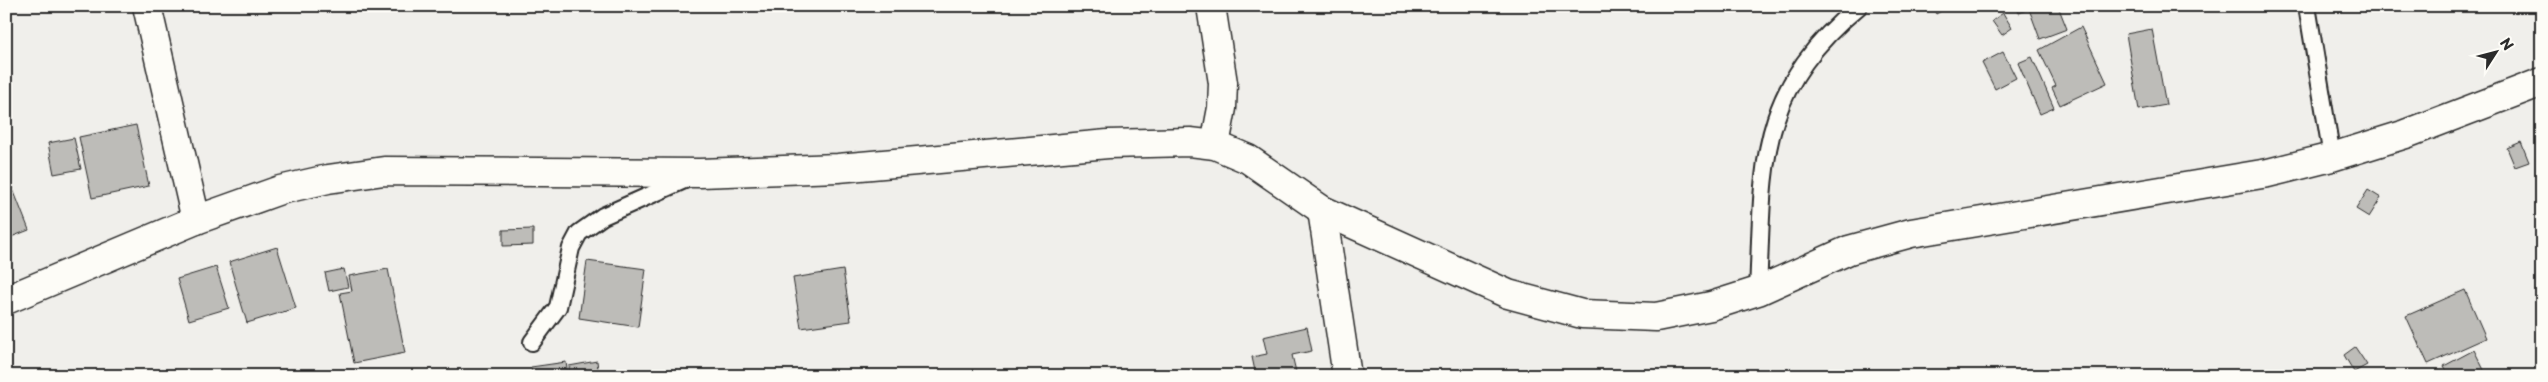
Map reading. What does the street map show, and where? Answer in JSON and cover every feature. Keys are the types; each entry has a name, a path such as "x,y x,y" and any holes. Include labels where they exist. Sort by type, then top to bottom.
{"street":[{"path":"147,6 196,220"},
{"path":"1211,6 1221,60 1223,83 1222,108 1215,145"},
{"path":"6,300 196,220 280,190 328,179 384,171 700,173 838,168 1108,144 1190,142 1215,145 1248,159 1322,210 1508,294 1582,314 1656,317 1711,306 1758,291 1849,250 1911,232 2268,173 2406,134 2542,82"},
{"path":"1322,210 1347,376"}],"lane":[{"path":"1758,291 1766,157 1776,114 1790,83 1810,54 1838,24 1859,6"},
{"path":"2307,6 2332,156"},
{"path":"532,342 558,307 571,248 579,233 603,216 700,173"}],"building":[{"path":"1932,6 1950,6 1936,14"},
{"path":"2016,6 2058,6 2067,29 2040,39 2029,9 2019,13"},
{"path":"2003,13 2012,28 2002,35 1992,21"},
{"path":"2081,27 2107,83 2060,105 2052,88 2056,86 2039,50"},
{"path":"2152,29 2166,105 2139,110 2126,34"},
{"path":"2003,52 2016,78 1995,89 1982,63"},
{"path":"2032,57 2054,108 2040,114 2018,63"},
{"path":"136,125 149,186 92,198 79,137"},
{"path":"74,138 81,169 54,174 48,143"},
{"path":"2521,142 2529,162 2515,167 2507,148"},
{"path":"9,179 29,230 6,239 6,180"},
{"path":"2368,190 2381,198 2369,217 2356,209"},
{"path":"533,229 533,245 503,246 503,230"},
{"path":"277,247 296,308 247,323 229,262"},
{"path":"587,261 646,269 638,327 579,318"},
{"path":"216,267 229,308 189,320 177,279"},
{"path":"344,269 348,287 329,291 325,273"},
{"path":"388,269 405,353 354,363 340,293 352,291 349,276"},
{"path":"843,270 851,321 801,328 793,278"},
{"path":"2465,290 2486,338 2428,364 2406,316"},
{"path":"1307,327 1312,351 1292,355 1297,376 1256,376 1252,357 1267,354 1263,337"},
{"path":"2355,347 2367,365 2354,372 2344,355"},
{"path":"2474,350 2487,376 2450,376 2444,366"},
{"path":"597,361 599,376 570,376 569,366"},
{"path":"566,362 568,376 532,376 531,367"}]}
